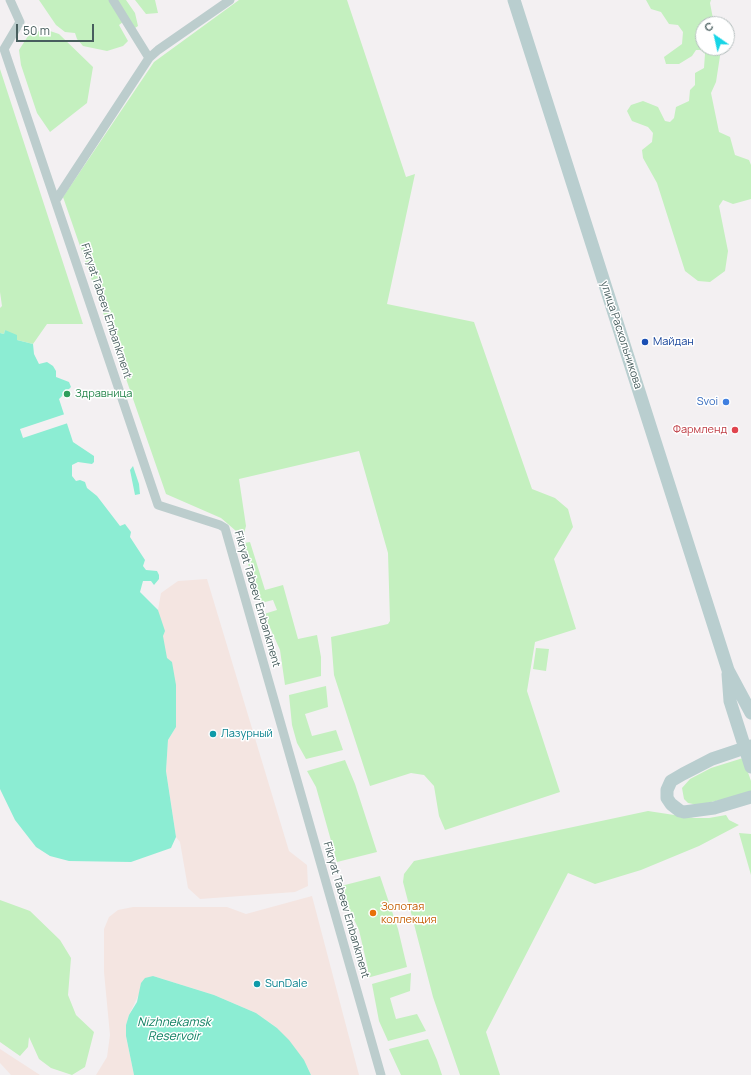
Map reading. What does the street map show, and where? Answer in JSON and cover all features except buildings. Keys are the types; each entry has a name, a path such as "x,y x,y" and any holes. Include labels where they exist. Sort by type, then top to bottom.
{"street":[{"name":"Fikryat Tabeev Embankment","path":"10,0 20,22 4,49 158,505 220,525 224,528 381,1075"},
{"path":"113,0 149,58"},
{"path":"56,200 149,58 158,50 230,0"},
{"name":"улица Раскольникова","path":"514,0 728,670 751,713"},
{"name":"улица Раскольникова","path":"728,670 730,701 748,746 751,767"},
{"path":"748,746 707,762 671,781 667,790 667,798 680,811 684,812 714,808 751,797"}],"shaded area":[{"path":"39,0 126,0 135,13 138,26 132,30 123,22 119,25 128,41 123,46 107,51 83,46 77,39 75,33 65,32 56,25"},
{"path":"135,0 155,0 158,13 146,14"},
{"path":"239,0 347,0 406,177 415,174 387,304 474,322 532,489 555,498 568,509 573,527 554,559 576,629 535,642 527,691 560,792 445,830 439,816 434,786 424,775 411,773 370,786 334,675 331,637 388,624 390,621 388,553 359,451 239,479 246,526 243,537 221,518 166,494 63,197 154,62"},
{"path":"646,0 711,0 710,3 712,16 695,16 695,52 692,56 679,64 666,64 664,57 682,44 683,32 678,25 669,24 661,12 651,9"},
{"path":"44,29 59,34 93,67 87,103 50,132 37,113 21,65 19,50 28,36"},
{"path":"705,56 720,56 716,82 711,93 719,132 730,137 735,155 749,160 751,165 751,199 733,204 723,200 719,206 728,251 725,271 710,282 698,281 685,271 657,183 643,158 642,150 652,142 653,133 648,127 632,121 627,111 631,105 643,101 658,107 665,121 670,122 674,118 676,107 689,101 690,90 695,85 695,73 704,68"},
{"path":"0,69 83,324 47,324 33,344 17,340 5,330 4,334 0,333 0,308 2,306 0,292"},
{"path":"250,542 265,590 283,585 298,639 317,635 321,657 321,676 285,685 280,650 264,614 277,610 273,600 261,603 252,583 244,543"},
{"path":"536,648 549,649 546,671 533,669"},
{"path":"326,686 328,707 305,714 312,736 336,730 343,750 306,759 297,743 292,725 289,695"},
{"path":"743,758 751,781 751,793 698,805 688,803 684,799 682,788 690,779 711,768"},
{"path":"345,760 355,784 377,852 337,862 316,787 307,771"},
{"path":"648,811 694,818 709,818 726,815 729,820 739,825 699,846 641,870 595,884 568,873 486,1032 500,1075 460,1075 433,997 403,882 404,874 414,861"},
{"path":"739,833 751,834 751,875"},
{"path":"380,876 398,929 407,967 367,978 368,969 359,930 349,909 341,886"},
{"path":"0,900 30,911 60,940 71,958 68,995 76,1015 94,1032 85,1067 72,1075 51,1068 39,1059 29,1037 28,1047 20,1056 0,1042"},
{"path":"411,973 410,991 390,998 396,1019 417,1014 426,1031 388,1041 379,1021 372,984"},
{"path":"428,1039 442,1075 401,1075 389,1049"}],"sand":[{"name":"Лазурный","path":"207,579 289,851 307,865 308,886 295,892 200,899 188,888 180,842 176,837 166,771 168,740 176,727 158,610 161,593 178,581"},
{"name":"SunDale","path":"312,896 359,1075 311,1075 308,1068 277,1028 256,1013 214,995 153,976 138,996 126,1025 126,1036 134,1075 96,1075 107,1057 110,1035 104,972 104,929 109,917 118,910 133,907 227,907 246,914"},
{"path":"0,1049 40,1075 11,1075 0,1063"}],"water":[{"path":"5,330 17,335 17,340 33,344 34,354 39,364 47,362 53,366 56,371 56,377 69,382 71,387 59,399 73,442 94,456 94,462 92,464 78,462 72,465 72,476 76,481 80,480 85,482 87,488 97,496 120,526 125,524 131,532 130,537 145,560 143,566 146,570 157,571 159,575 159,579 154,585 151,581 143,581 140,592 158,610 165,631 163,636 167,658 172,662 176,685 176,727 168,740 166,771 176,837 171,848 131,862 69,861 50,856 36,847 15,820 0,789 0,333 4,334"},
{"path":"133,466 139,484 140,494 135,495 130,470"},
{"name":"Nizhnekamsk Reservoir","path":"153,976 214,995 256,1013 277,1028 289,1040 304,1060 311,1075 134,1075 126,1036 126,1025 129,1015 137,1002 141,983 145,978"}],"pier":[{"path":"65,414 68,423 23,438 20,429"}],"place":[{"name":"Майдан","path":"645,342"},
{"name":"Здравница","path":"67,394"},
{"name":"Svoi","path":"726,402"},
{"name":"Фармленд","path":"735,430"},
{"name":"Лазурный","path":"213,734"},
{"name":"Золотая коллекция","path":"373,913"},
{"name":"SunDale","path":"257,984"}]}
